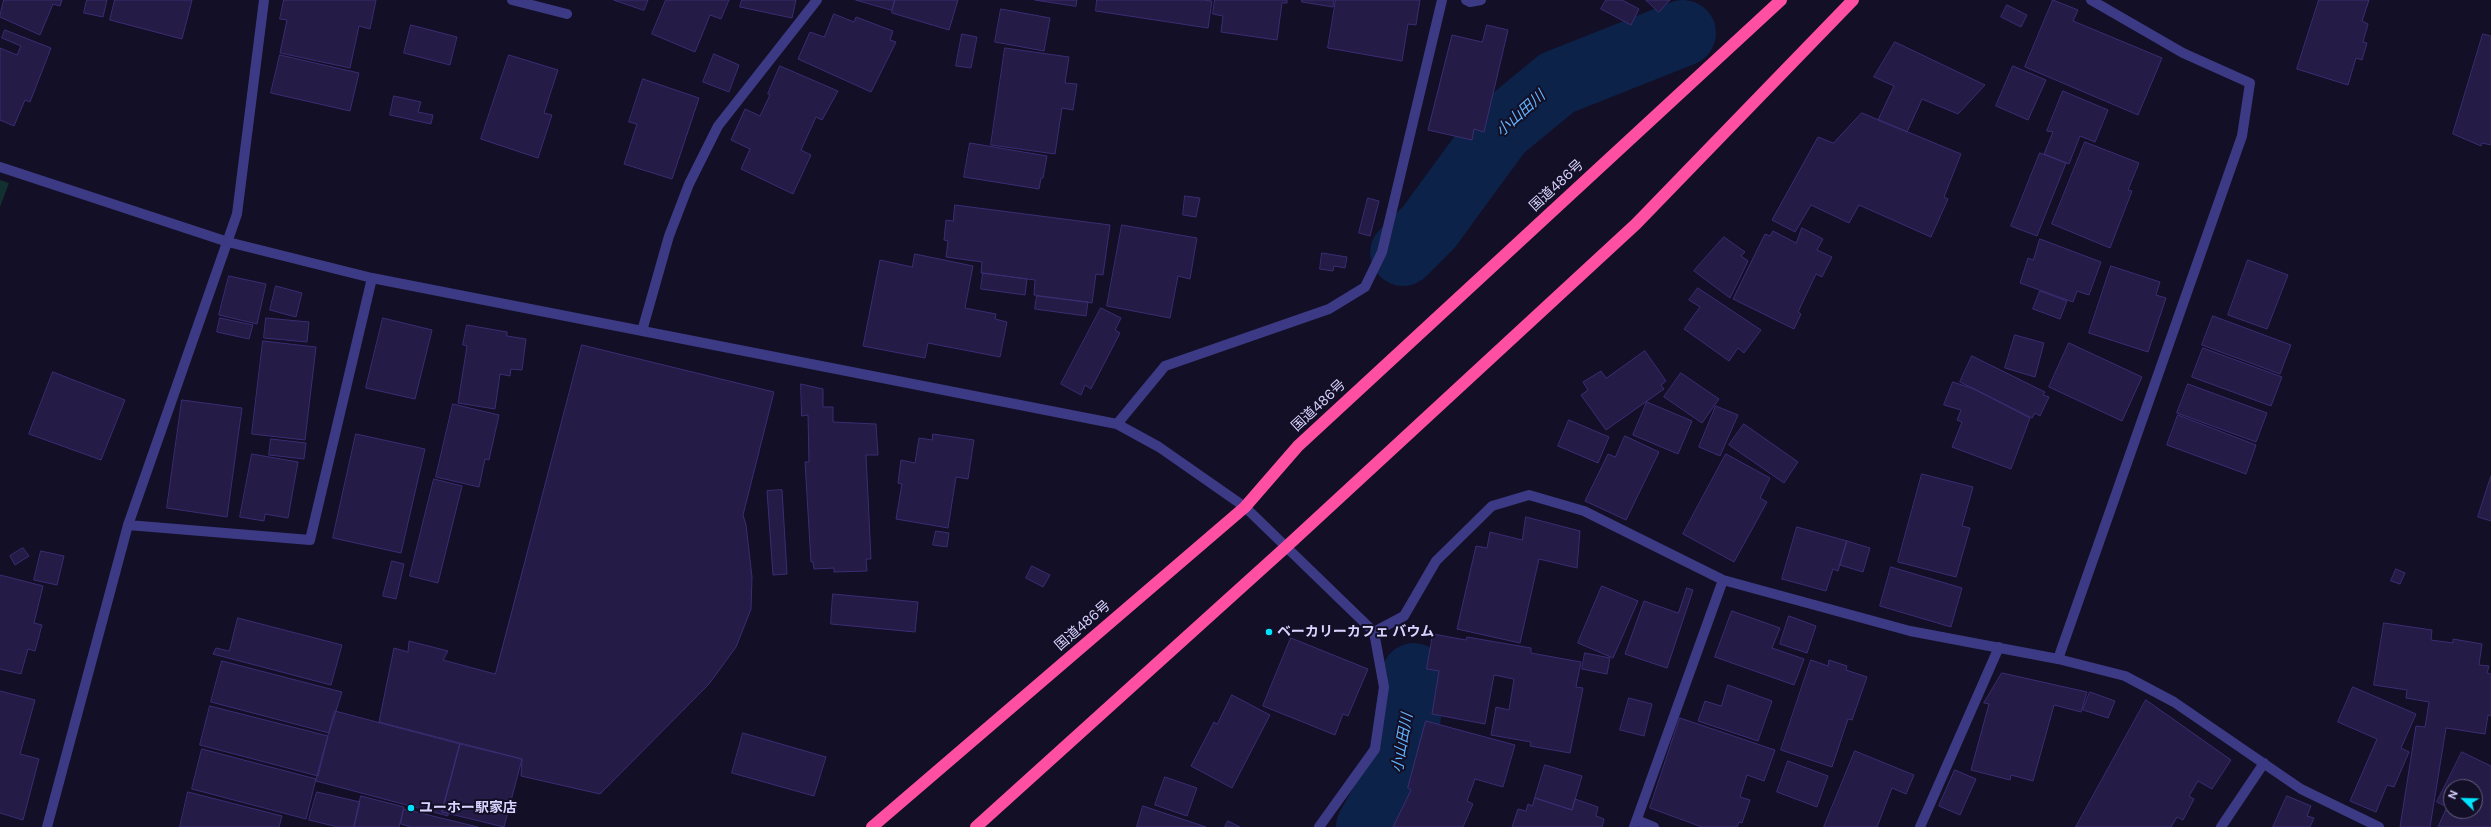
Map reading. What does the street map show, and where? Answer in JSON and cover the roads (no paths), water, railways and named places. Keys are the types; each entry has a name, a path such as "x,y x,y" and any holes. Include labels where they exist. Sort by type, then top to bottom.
{"highway":[{"name":"国道486号","path":"872,827 1245,507 1298,446 1781,0"},
{"path":"976,827 1286,547 1636,224 1853,0"}],"street":[{"path":"47,827 128,525 237,214 264,0"},
{"path":"512,0 567,14"},
{"path":"642,331 668,236 689,184 718,126 817,0"},
{"path":"1117,424 1166,366 1330,308 1365,287 1382,252 1442,0"},
{"path":"1466,0 1470,2 1481,0"},
{"path":"2058,659 2242,136 2250,83 2183,53 2091,0"},
{"path":"0,167 228,242 372,278 1117,424 1159,447 1245,507 1374,632 1384,687 1375,749 1319,827"},
{"path":"128,525 310,540 372,278"},
{"path":"1374,632 1404,616 1436,561 1492,506 1529,495 1584,511 1723,580 1910,631 2058,659 2125,676 2174,702 2301,789 2379,827"},
{"path":"1654,827 1636,824 1723,580"},
{"path":"1920,827 1999,647"},
{"path":"2221,827 2264,763"}],"waterway":[{"name":"小山田川","path":"1403,253 1429,227 1500,130 1557,83 1683,33"},
{"name":"小山田川","path":"1369,827 1399,774 1414,676"}],"place":[{"name":"ベーカリーカフェ バウム","path":"1269,632"},
{"name":"ユーホー駅家店","path":"411,808"}]}
